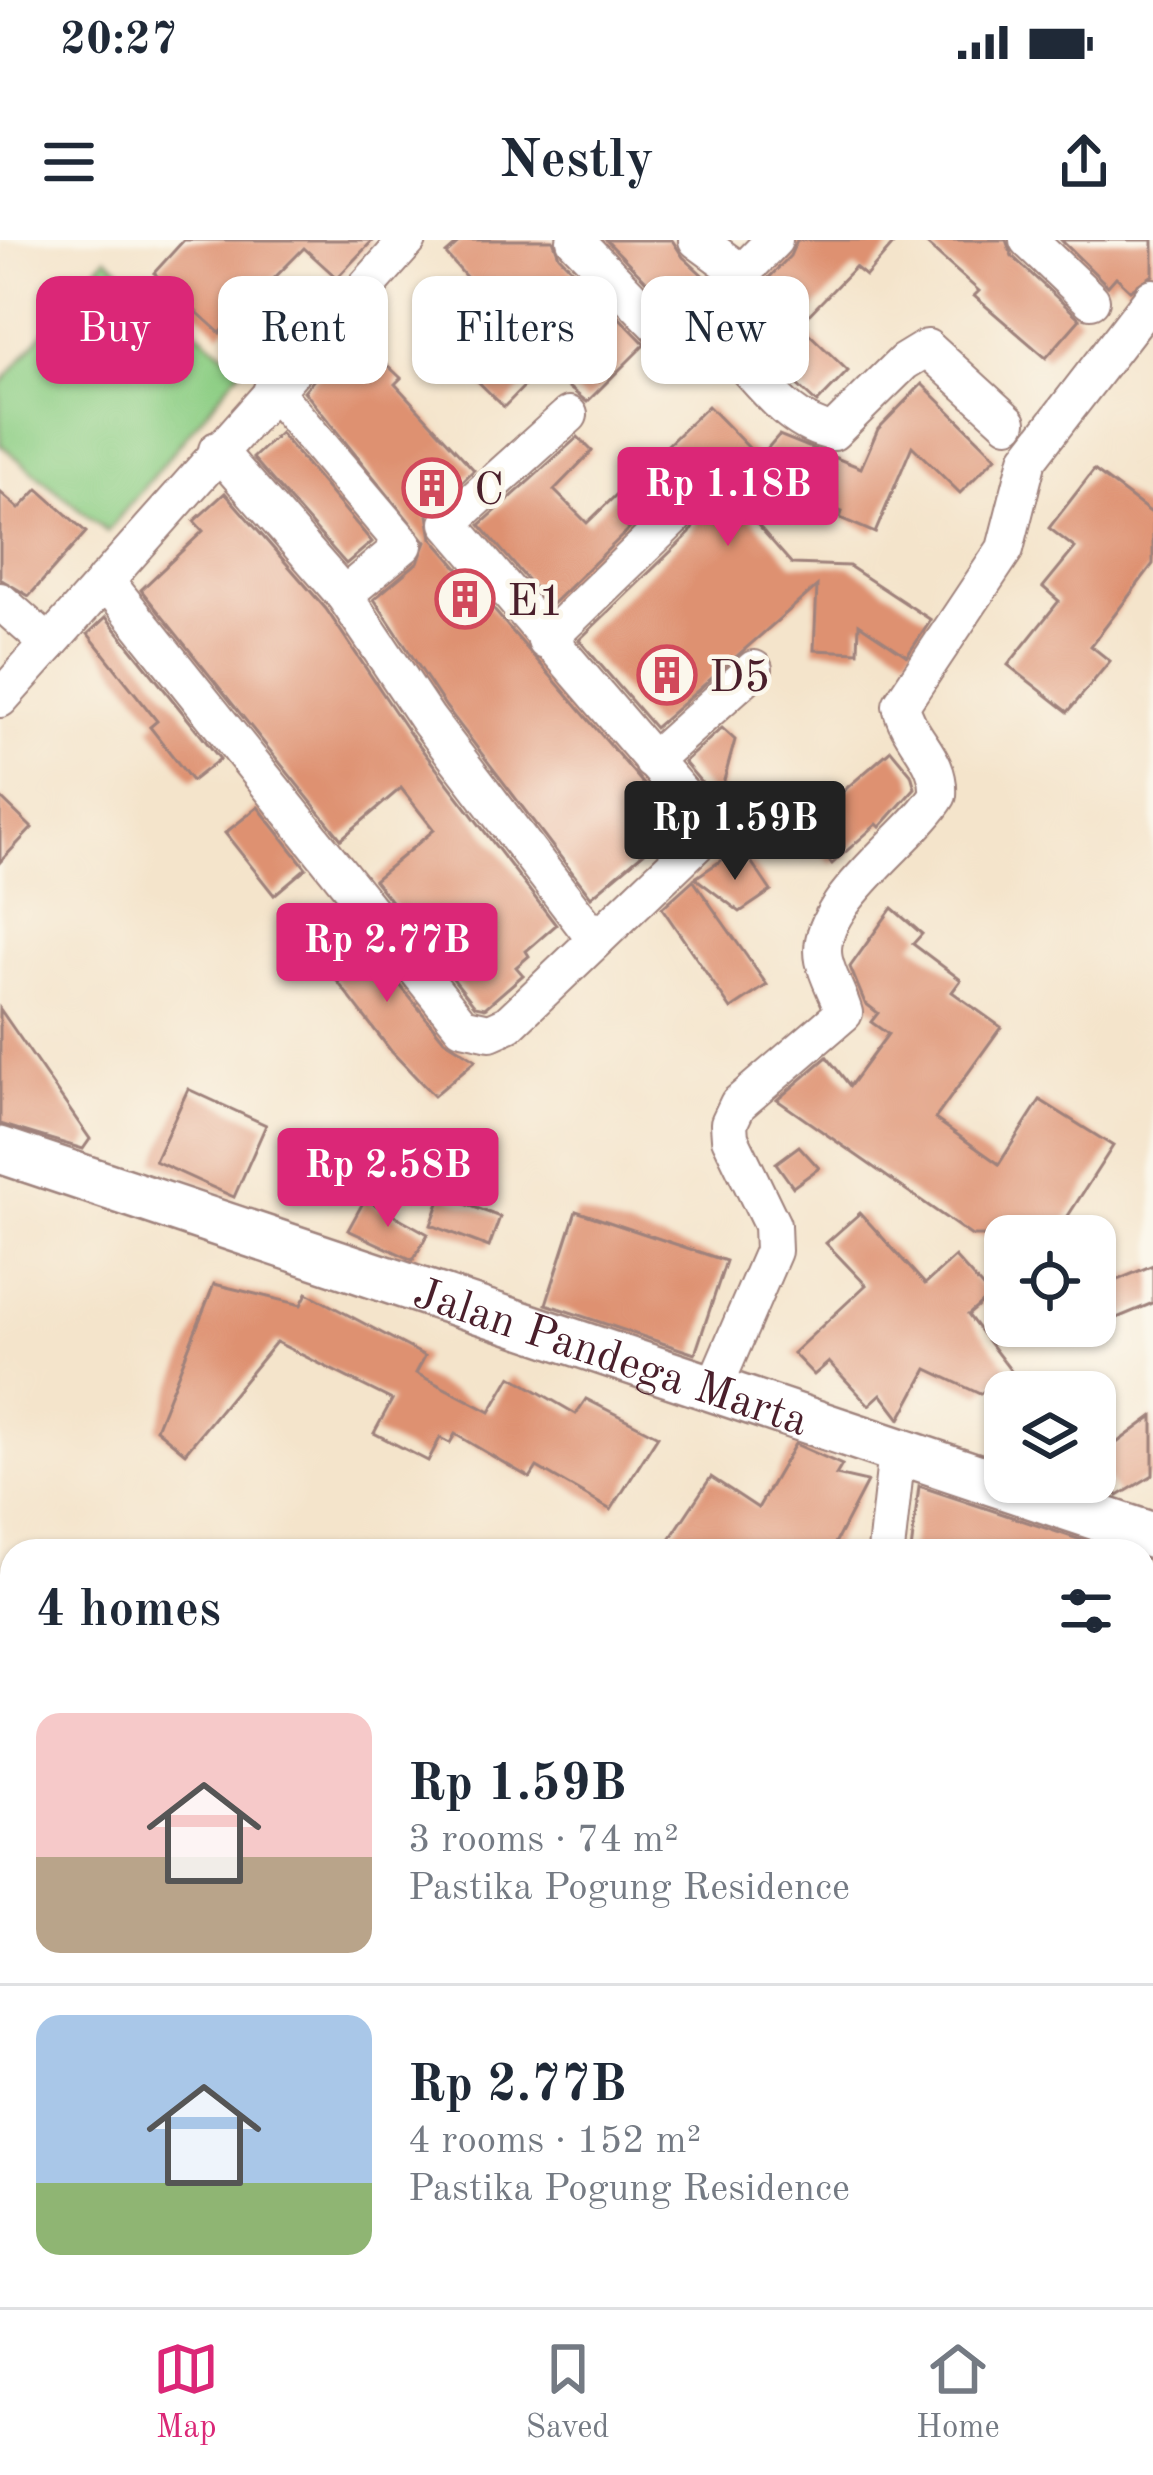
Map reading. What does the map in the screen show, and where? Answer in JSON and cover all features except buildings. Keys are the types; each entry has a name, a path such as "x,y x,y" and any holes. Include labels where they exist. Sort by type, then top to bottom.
{"street":[{"path":"0,700 408,240"},
{"path":"575,240 687,356 734,354 788,411 813,428 833,432 904,362 927,348 1008,422"},
{"path":"697,240 742,273 774,240"},
{"path":"1028,240 1091,300"},
{"path":"713,1390 772,1251 772,1225 730,1138 729,1123 738,1104 844,1013 824,958 827,934 863,877 938,795 935,764 905,724 902,705 915,677 1005,548 1028,459 1153,297"},
{"path":"272,389 404,544 344,596"},
{"path":"105,580 462,1026 490,1032 508,1024 712,829 449,523 569,415"},
{"path":"217,450 344,596 428,720 595,939"},
{"path":"546,641 674,517"},
{"path":"0,601 49,644"},
{"path":"652,761 754,669"},
{"name":"Jalan Pandega Marta","path":"0,1150 1153,1536"},
{"path":"887,1539 897,1450"}],"green space":[{"path":"106,257 129,276 90,276"},
{"path":"194,329 218,348 218,384 229,384 107,532 0,444 0,385 36,342 36,384 194,384"}],"place":[{"name":"C","path":"432,488"},
{"name":"E1","path":"465,599"},
{"name":"D5","path":"667,675"}]}
